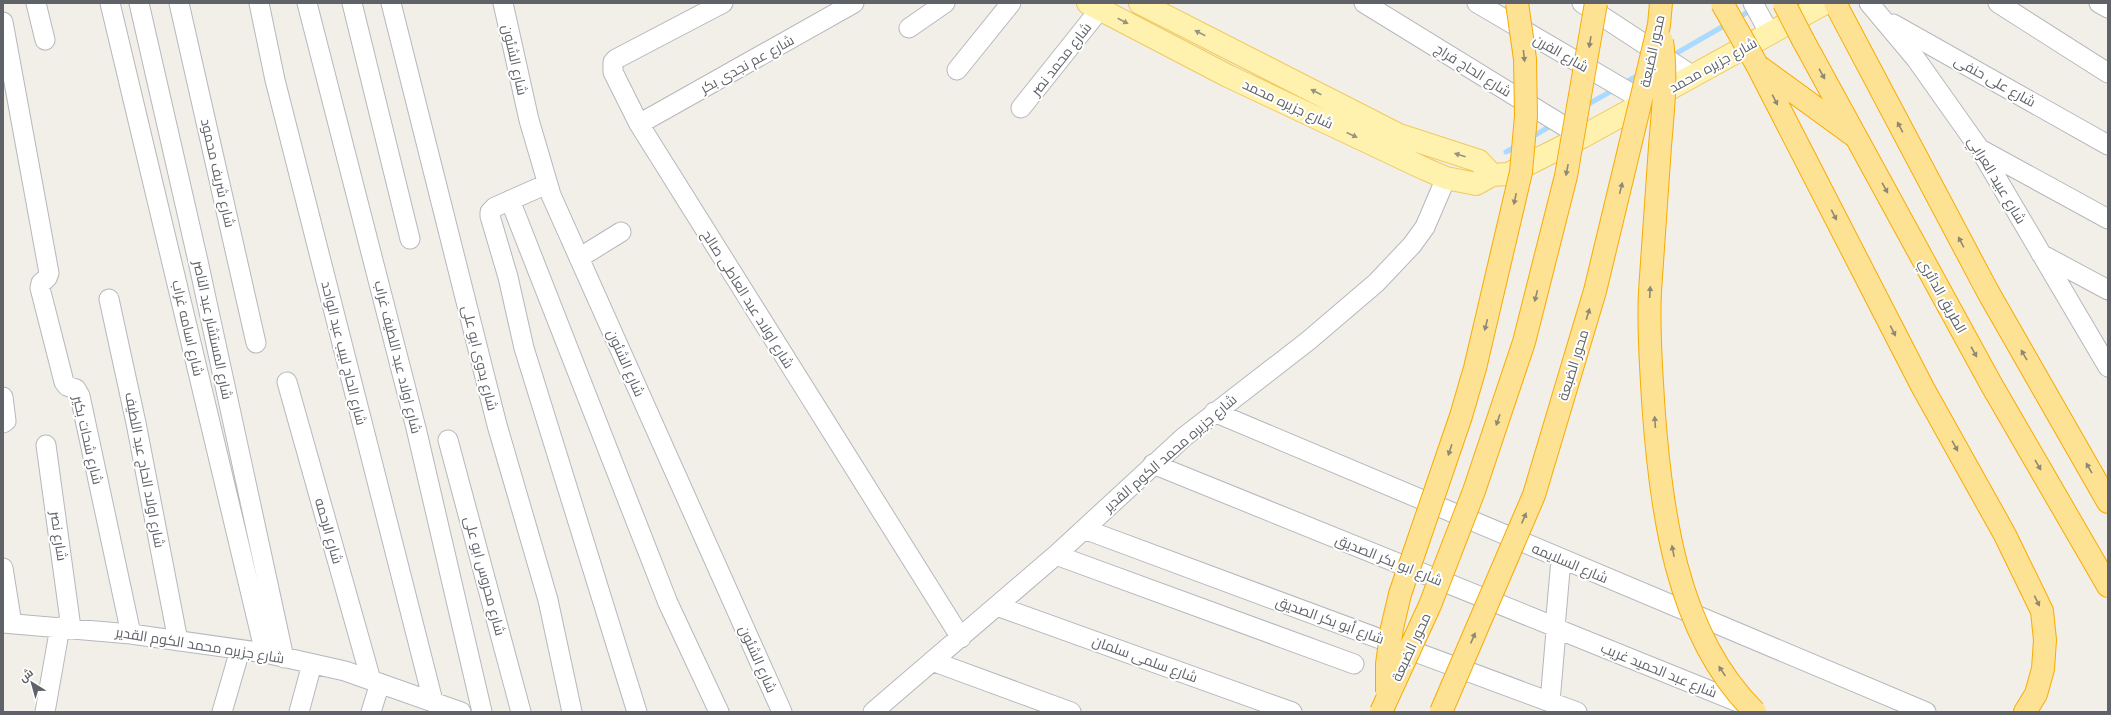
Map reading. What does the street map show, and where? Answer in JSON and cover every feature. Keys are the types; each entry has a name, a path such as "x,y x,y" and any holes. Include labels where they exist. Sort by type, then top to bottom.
{"highway":[{"path":"1384,706 1387,664 1392,628 1400,594 1461,416 1473,374 1521,172 1526,116 1526,87 1525,59 1517,3"},
{"name":"محور الضبعة","path":"1384,706 1439,584 1474,491 1524,342 1566,176 1596,3"},
{"name":"محور الضبعة","path":"1440,712 1534,495 1595,291 1659,25 1661,3"},
{"path":"1722,3 1757,65 1923,388 2005,535 2042,610 2046,640 2043,669 2036,694 2025,712"},
{"name":"الطريق الدائري","path":"1784,3 1991,384 2108,586"},
{"path":"1840,12 1988,292 2108,502"},
{"path":"1659,25 1664,57 1664,91 1650,295 1651,363 1662,490 1674,558 1694,617 1710,653 1726,677 1755,712"},
{"path":"1757,65 1858,139"}],"main road":[{"name":"شارع جزيره محمد","path":"1140,3 1399,135 1479,161 1492,175"},
{"name":"شارع جزيره محمد","path":"1094,6 1228,76 1446,178 1476,184 1492,175 1508,174 1582,137 1825,3"}],"street":[{"path":"36,3 45,40"},
{"name":"شارع اسامه غراب","path":"110,3 265,653"},
{"name":"شارع المستشار عبد الناصر","path":"139,3 198,261 284,658"},
{"name":"شارع شريف محمود","path":"179,3 256,343"},
{"name":"شارع الحاج لبيب عبد الواحد","path":"259,3 289,134 433,701"},
{"name":"شارع اولاد عبد اللطيف غراب","path":"307,3 416,428 482,712"},
{"path":"352,3 410,239"},
{"name":"شارع بدوى ابو على","path":"391,3 497,425 548,600 572,712"},
{"name":"شارع الشئون","path":"503,3 529,120 547,184 782,712"},
{"name":"شارع اولاد عبد العاطى صالح","path":"723,3 624,54 613,62 613,72 639,124 961,638"},
{"name":"شارع عم نجدى بكر","path":"639,124 854,3"},
{"path":"909,28 945,3"},
{"path":"957,70 1011,3"},
{"name":"شارع الحاج فراج","path":"1364,3 1582,137"},
{"name":"شارع الفرن","path":"1477,3 1646,102"},
{"path":"1582,3 1693,76"},
{"path":"1753,3 1770,34"},
{"name":"شارع عبيد العرابي","path":"1870,3 1916,58 1979,148 2108,367"},
{"path":"1998,3 2108,73"},
{"path":"2099,3 2108,8"},
{"name":"شارع محمد نصر","path":"1021,108 1094,6"},
{"name":"شارع على حنفى","path":"1882,18 2108,144"},
{"name":"شارع شحات بكير","path":"3,22 49,273 47,278 41,283 40,288 64,382 67,386 76,389 80,396 131,634"},
{"path":"1979,148 2108,219"},
{"name":"شارع جزيره محمد الكوم القدير","path":"873,712 1056,555 1153,464 1214,412 1308,341 1376,282 1412,245 1425,227 1446,178"},
{"path":"547,184 495,207 490,212 490,216 508,277 524,348 638,712"},
{"path":"510,200 668,604 719,712"},
{"path":"579,258 621,232"},
{"path":"2041,254 2108,290"},
{"name":"شارع اولاد الحاج عبد اللطيف","path":"109,299 136,423 178,642"},
{"name":"شارع الرحمه","path":"287,382 375,682"},
{"path":"3,397 6,417 6,421 3,423"},
{"name":"شارع السلايمه","path":"1214,412 1926,712"},
{"name":"شارع محروس ابو على","path":"448,440 521,712"},
{"name":"شارع نصر","path":"45,712 66,627 46,445"},
{"name":"شارع ابو بكر الصديق","path":"1153,464 1555,628"},
{"name":"شارع أبو بكر الصديق","path":"1084,529 1564,709"},
{"path":"1056,555 1354,664"},
{"path":"1561,559 1555,628 1564,709"},
{"path":"3,568 7,624"},
{"name":"شارع سلمى سلمان","path":"997,606 1292,712"},
{"name":"شارع جزيره محمد الكوم القدير","path":"7,624 66,627 131,634 178,642 265,653 345,671 461,712"},
{"name":"شارع عبد الحميد غريب","path":"1555,628 1763,712"},
{"path":"222,712 240,650"},
{"path":"932,661 1071,712"},
{"path":"299,712 312,664"},
{"path":"371,712 375,682"}],"waterway":[{"path":"1736,19 1753,9"},
{"path":"1670,57 1727,24"},
{"path":"1623,84 1640,74"},
{"path":"1585,106 1615,89"},
{"path":"1530,138 1554,124"},
{"path":"1506,152 1518,145"}]}
